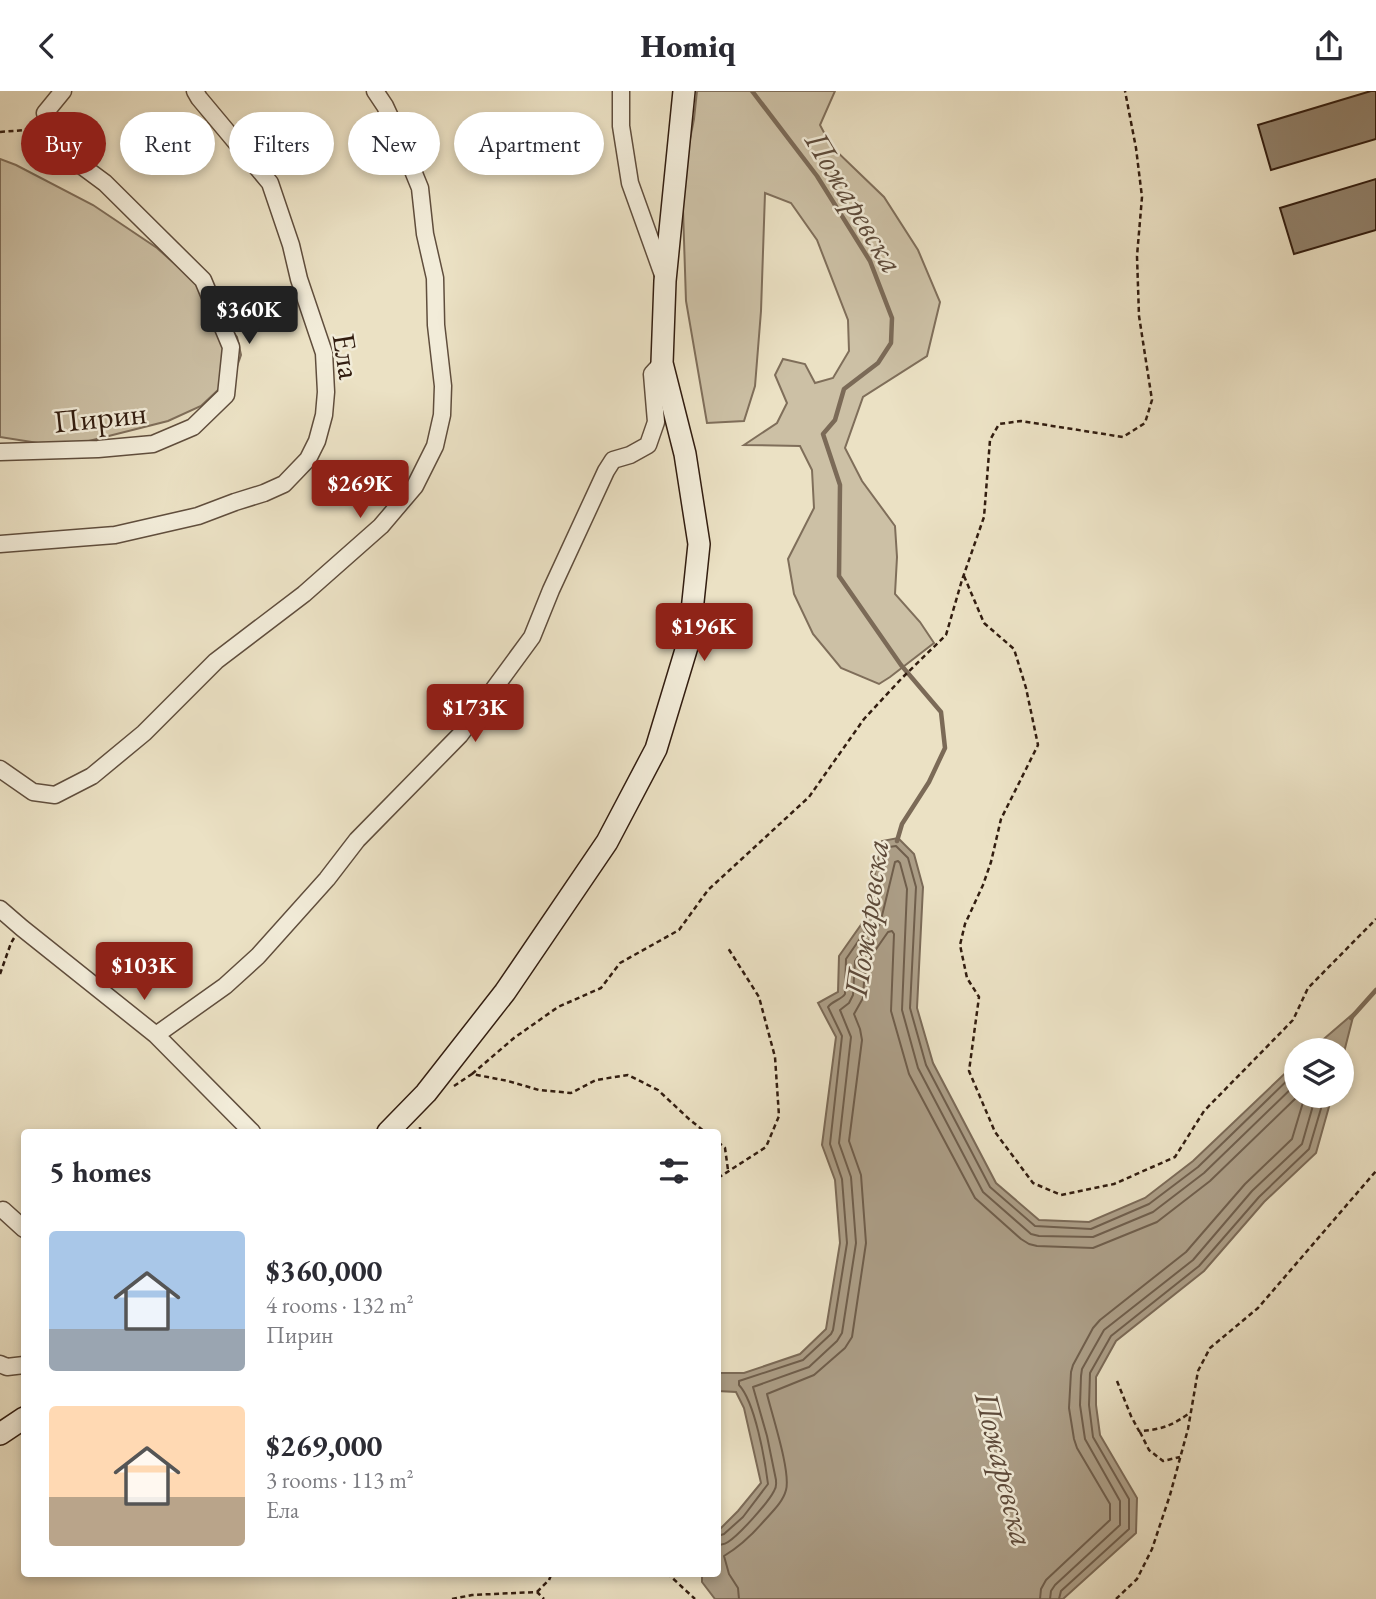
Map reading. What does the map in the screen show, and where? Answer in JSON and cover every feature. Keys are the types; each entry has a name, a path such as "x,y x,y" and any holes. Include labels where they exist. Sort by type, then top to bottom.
{"street":[{"path":"46,112 63,91"},
{"name":"Ела","path":"0,544 114,535 198,516 284,484 308,459 317,441 324,415 326,392 324,353 270,183 195,91"},
{"path":"0,769 33,792 55,795 92,776 144,733 216,661 304,594 381,526 415,486 435,446 442,415 443,386 436,325 435,278 425,234 420,188 398,134 375,91"},
{"path":"621,91 621,126 630,183 665,281"},
{"path":"391,1129 426,1093 505,992 607,842 656,748 689,640 699,544 685,454 662,363 665,281 684,91"},
{"name":"Пирин","path":"0,452 98,449 153,444 193,427 226,395 231,347 203,280 94,175"},
{"path":"156,1035 225,986 258,956 327,879 357,840 460,735 532,637 551,590 613,460 630,455 648,445 656,422 652,374 662,363"},
{"path":"0,909 156,1035 250,1129"},
{"path":"3,1210 21,1226"},
{"path":"0,1364 7,1367 21,1365"},
{"path":"0,1434 21,1420"}],"path":[{"path":"447,1091 558,1007 601,988 620,963 678,930 708,890 809,797 864,719 946,635 984,517 990,440 999,424 1021,421 1123,437 1145,423 1152,400 1139,316 1137,256 1143,197 1125,91"},
{"path":"0,132 21,130"},
{"path":"964,576 984,623 1014,649 1026,688 1038,745 1001,819 991,862 965,923 960,945 967,978 979,997 970,1071 995,1132 1033,1183 1061,1195 1114,1184 1175,1157 1204,1111 1293,1020 1308,988 1376,919"},
{"path":"0,974 11,943 22,928"},
{"path":"721,1176 766,1147 779,1116 775,1057 759,997 728,948"},
{"path":"472,1074 539,1090 571,1093 596,1080 628,1075 658,1090 701,1129"},
{"path":"420,1129 426,1117"},
{"path":"721,1145 725,1148 728,1170"},
{"path":"1116,1599 1137,1579 1152,1549 1180,1457 1198,1371 1210,1348 1258,1308 1376,1171"},
{"path":"1117,1381 1149,1450 1163,1461 1180,1457"},
{"path":"1139,1431 1173,1425 1191,1412"},
{"path":"452,1599 472,1595 537,1592 550,1577"},
{"path":"671,1577 695,1599"},
{"path":"537,1592 544,1599"}],"shaded area":[{"path":"697,91 835,91 820,125 831,146 884,197 918,250 940,302 927,356 863,397 845,448 862,481 895,526 895,594 920,622 934,643 879,684 841,668 813,634 794,594 788,559 814,508 812,470 800,446 744,445 777,423 787,403 775,375 783,359 805,364 815,383 833,378 849,351 848,320 817,240 791,203 765,193 761,311 755,386 744,421 707,423 686,301 682,179"},
{"path":"0,159 21,168 21,175 35,175 93,205 157,248 193,280 237,337 241,355 234,375 201,406 168,421 89,441 57,446 0,437"}],"water":[{"path":"898,838 914,854 923,887 917,1008 933,1063 996,1183 1039,1220 1089,1222 1145,1198 1193,1161 1284,1074 1284,1108 1329,1108 1316,1153 1264,1202 1204,1271 1116,1341 1096,1377 1100,1435 1137,1498 1136,1533 1063,1599 715,1599 702,1582 702,1577 721,1577 721,1528 761,1483 744,1408 736,1392 721,1391 721,1373 744,1373 800,1354 826,1329 840,1243 835,1180 822,1145 836,1037 818,1003 838,992 839,956 865,919 882,841"},
{"path":"1354,1013 1348,1038 1325,1038"}],"building":[{"path":"1376,91 1376,139 1271,170 1258,125"},
{"path":"1376,179 1376,230 1294,254 1280,208"}],"waterway":[{"name":"Пожаревска","path":"752,91 817,176 870,261 892,318 891,343 878,363 844,389 835,420 823,434 840,485 839,576 901,665 941,712 945,748 929,782 902,824 897,841"},
{"path":"1351,1018 1376,990"}]}
